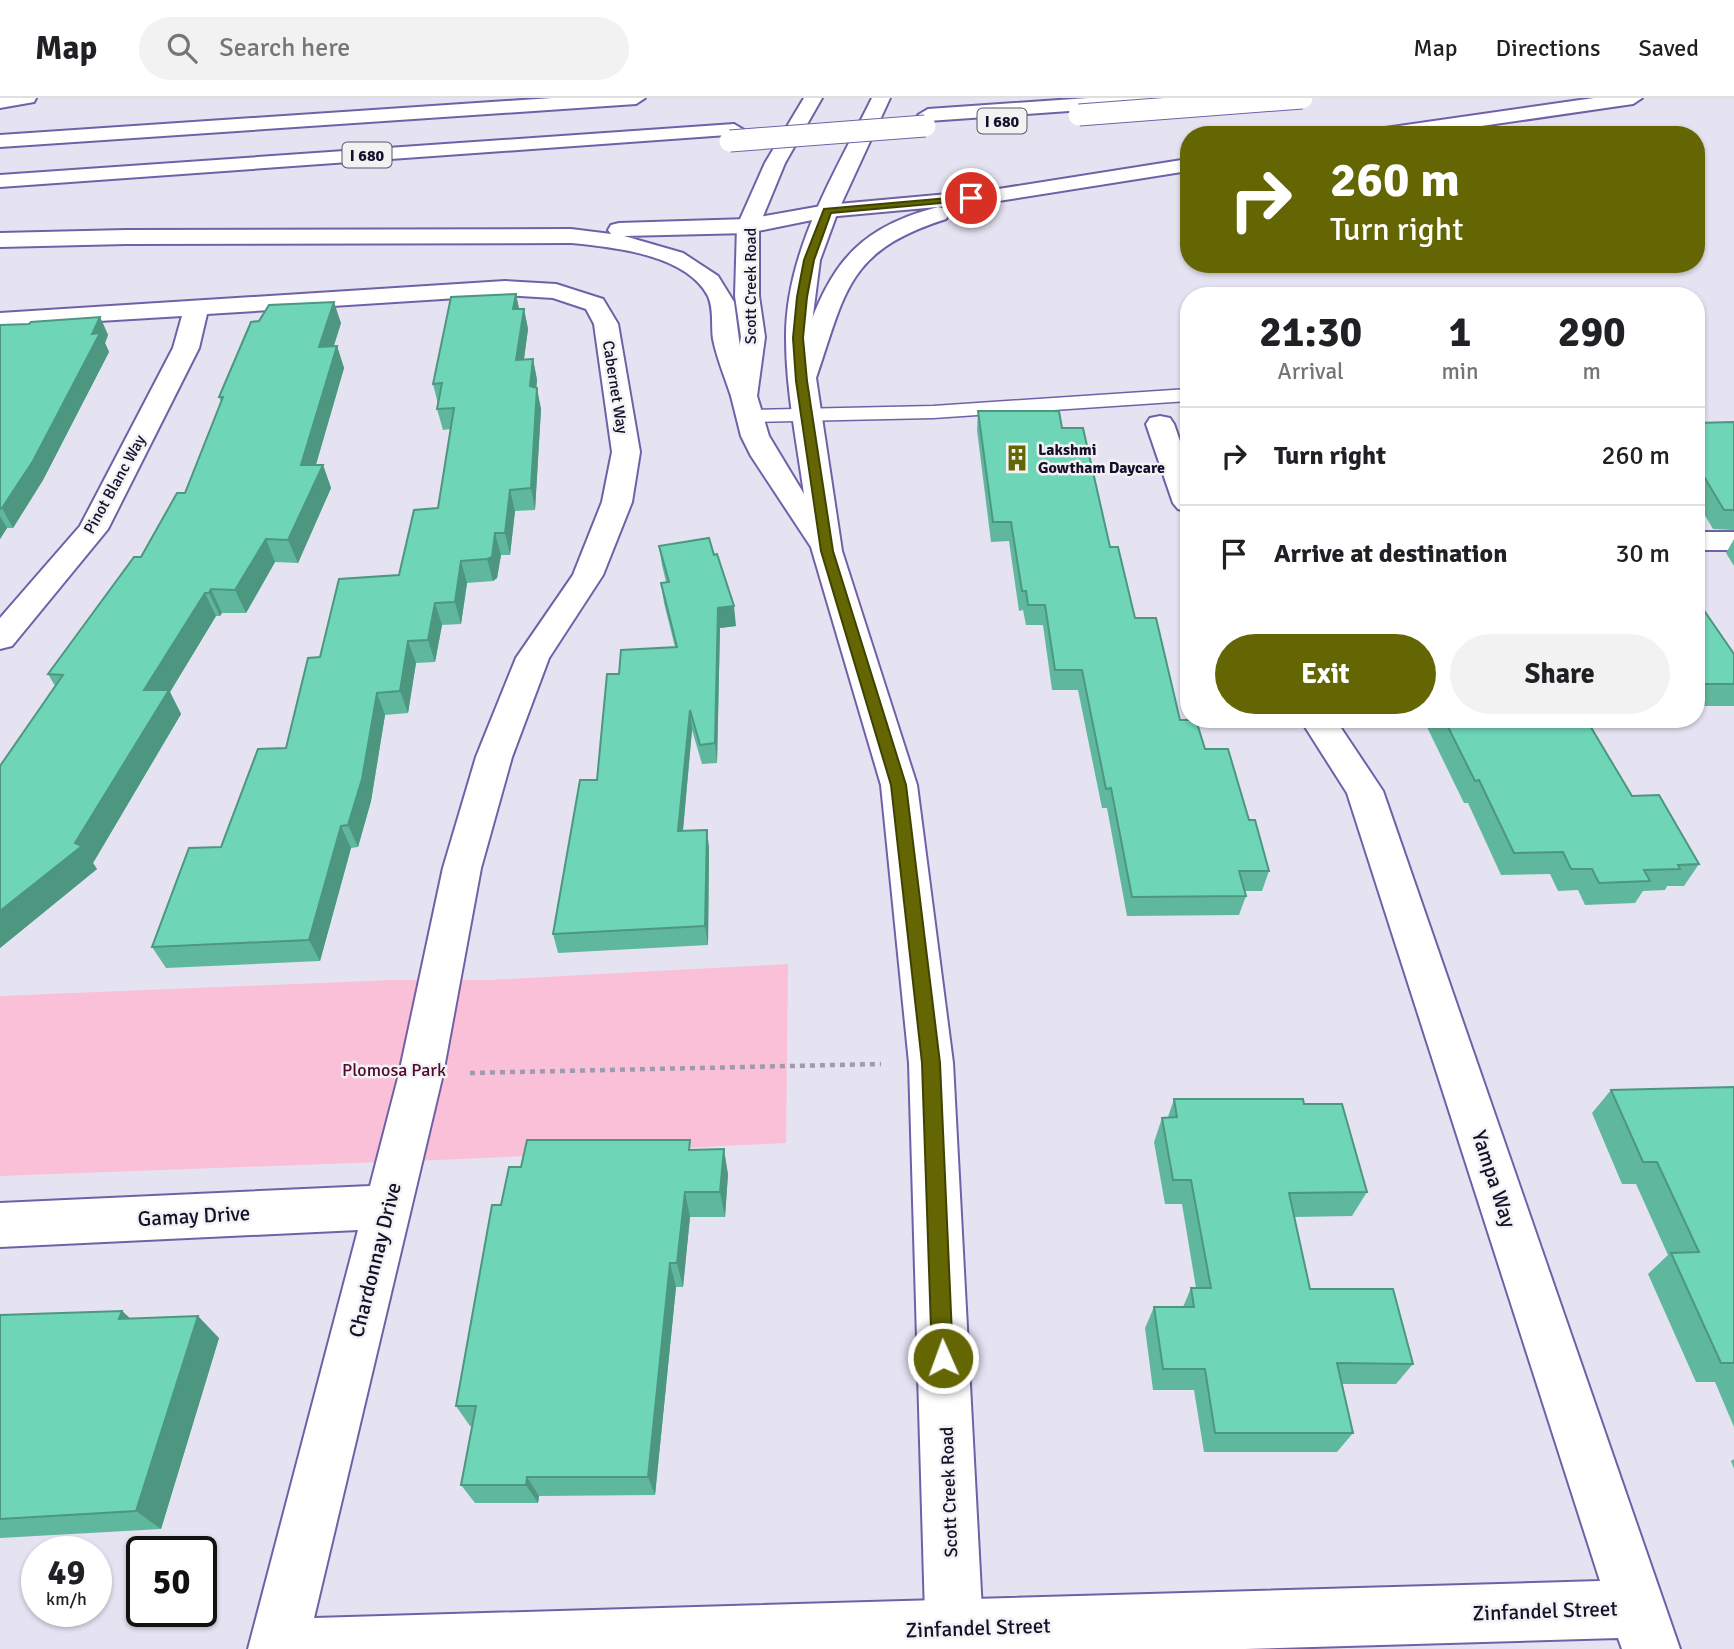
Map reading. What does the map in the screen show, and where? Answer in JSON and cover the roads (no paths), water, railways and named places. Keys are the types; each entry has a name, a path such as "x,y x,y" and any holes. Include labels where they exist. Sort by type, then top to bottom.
{"main road":[{"path":"0,102 27,98"},
{"name":"I 680","path":"0,141 636,98"},
{"name":"Scott Creek Road","path":"813,98 775,163 748,226 747,296 753,337 746,406 765,456 827,551"},
{"name":"Scott Creek Road","path":"881,98 827,211 809,260 798,338 827,551 899,785 931,1063 955,1639"},
{"name":"I 680","path":"1082,109 1168,98"},
{"name":"I 680","path":"0,192 1082,109 1302,98"},
{"path":"1440,126 1633,98"},
{"name":"I 680","path":"0,181 732,135"},
{"path":"453,236 748,226 827,211 992,196 1180,166"},
{"path":"802,381 844,276 854,260 893,231 992,196"},
{"path":"0,240 453,236 598,238 649,249 692,267 709,282 720,297 726,341 746,406"},
{"name":"Cabernet Way","path":"0,320 505,288 556,291 595,304 606,324 626,452 617,502 588,575 533,658 494,757 462,869"},
{"name":"Pinot Blanc Way","path":"0,639 93,529 186,348 196,309"},
{"path":"1160,424 1180,480"},
{"path":"1705,541 1734,541"},
{"name":"Yampa Way","path":"1323,728 1365,791 1644,1629"},
{"name":"Chardonnay Drive","path":"277,1648 421,1074 462,869"},
{"name":"Gamay Drive","path":"0,1225 388,1207"},
{"name":"Zinfandel Street","path":"277,1648 1644,1629"}],"lane":[{"path":"746,406 807,414 933,412 1180,396"}],"place":[{"name":"Lakshmi Gowtham Daycare","path":"1017,458"}],"park label":[{"name":"Plomosa Park","path":"394,1070"}]}
